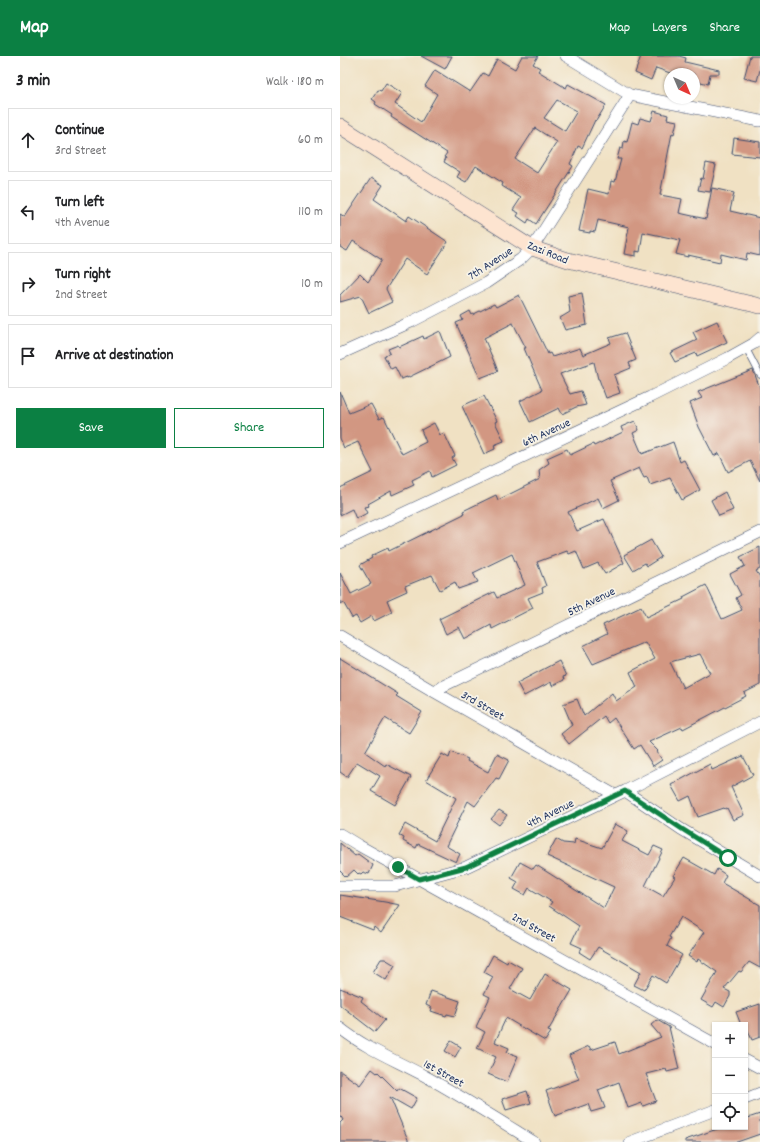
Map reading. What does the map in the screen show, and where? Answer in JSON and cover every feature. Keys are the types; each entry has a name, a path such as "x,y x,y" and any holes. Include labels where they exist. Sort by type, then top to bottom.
{"street":[{"path":"566,56 630,95 760,121"},
{"name":"7th Avenue","path":"340,354 411,322 486,283 521,259 532,248 630,95"},
{"name":"Zazi Road","path":"340,126 532,248 568,260 760,306"},
{"name":"6th Avenue","path":"340,543 650,397 746,348 760,338"},
{"name":"5th Avenue","path":"433,691 760,532"},
{"name":"3rd Street","path":"340,636 433,691 620,793 760,876"},
{"name":"4th Avenue","path":"340,886 395,886 466,867 620,793 760,722"},
{"name":"2nd Street","path":"340,834 712,1042"},
{"name":"1st Street","path":"340,1028 362,1044 423,1075 492,1115 534,1142"},
{"path":"748,1062 760,1068"},
{"path":"748,1098 760,1093"},
{"path":"630,1142 712,1111"}],"lane":[{"path":"746,348 760,375"}],"building":[{"path":"421,56 452,56 445,69"},
{"path":"522,56 538,56 533,64 540,68 538,71 566,88 568,84 606,105 596,121 595,120 582,148 578,146 570,164 573,166 536,224 529,219 527,223 517,216 519,213 513,210 521,198 502,186 503,183 476,166 466,182 457,177 460,172 444,162 446,158 444,157 447,153 391,117 392,115 375,104 376,102 372,99 378,90 381,91 386,83 402,93 395,104 421,122 437,94 425,86 435,70 470,92 483,73 488,76 497,59 515,69","holes":["557,100 577,111 565,131 544,118","535,128 557,142 537,173 515,159"]},
{"path":"641,56 679,56 686,58 685,62 719,70 719,74 710,74 708,84 700,82 700,68 664,68 664,71 656,68 651,80 635,73"},
{"path":"750,56 760,56 760,70 757,81 744,78"},
{"path":"654,111 668,115 667,119 677,121 674,134 672,133 660,195 682,199 679,213 706,219 712,188 734,193 730,211 760,218 760,256 747,253 746,260 721,254 720,262 688,255 688,257 676,254 680,240 643,232 640,252 636,251 636,256 624,254 629,227 598,220 595,232 590,231 590,233 579,231 588,189 609,194 611,181 615,182 621,159 617,159 620,148 623,149 624,141 627,142 632,122 638,124 640,118 651,121"},
{"path":"734,138 760,142 760,157 732,154"},
{"path":"706,163 716,165 710,192 698,190 701,178 703,179"},
{"path":"371,178 383,185 374,199 406,221 409,216 448,242 427,274 405,259 386,289 392,302 369,313 361,296 340,302 340,295 360,274 368,282 382,260 353,241 347,251 340,247 340,214 345,217"},
{"path":"582,293 587,325 565,330 560,318 570,312 568,296"},
{"path":"519,295 548,354 550,353 552,357 580,348 583,355 611,343 609,338 625,333 636,360 629,363 631,368 614,375 620,393 606,398 598,379 594,362 560,374 570,394 581,391 586,405 576,407 562,414 559,408 530,422 520,401 542,390 524,348 526,348 513,323 484,338 498,371 480,378 456,323 463,320 461,316 470,311 472,315 494,304 496,307"},
{"path":"717,321 727,342 697,356 696,353 675,362 670,353 697,340 693,332"},
{"path":"440,331 450,357 407,378 401,379 395,367 391,369 384,356 390,353 388,349 398,345 399,347 423,336 424,339"},
{"path":"753,370 760,388 760,481 750,461 728,472 719,453 714,456 699,427 690,403 702,398 698,392"},
{"path":"340,392 349,413 371,404 379,419 384,417 402,454 426,442 421,430 434,423 440,435 444,433 455,456 452,458 456,465 432,477 430,471 412,480 414,485 392,495 391,491 368,504 369,506 364,507 367,513 356,519 352,509 340,515 340,488 373,472 358,442 344,448 340,438"},
{"path":"484,396 497,421 495,422 504,441 494,445 495,449 484,454 462,406"},
{"path":"635,421 639,430 633,433 642,454 673,442 680,462 684,460 700,490 682,500 670,478 650,485 647,477 644,478 639,468 610,481 619,500 603,508 598,498 568,512 577,531 604,519 624,563 605,574 598,563 584,569 576,551 569,554 567,551 537,562 546,586 542,588 543,592 528,598 533,608 492,629 491,625 465,639 459,627 446,634 439,619 494,592 497,598 525,585 512,554 473,573 478,582 458,589 455,582 440,590 432,575 405,586 407,591 387,600 392,612 374,621 372,616 360,623 356,616 352,618 343,602 340,604 340,573 351,594 371,584 360,565 372,558 371,556 388,548 389,551 464,514 463,511 496,495 498,500 540,479 539,470 549,463 547,458 567,449 570,455 593,444 594,446 623,432 621,427"},
{"path":"725,492 733,510 719,516 711,500"},
{"path":"651,540 661,557 647,566 645,563 633,570 624,555"},
{"path":"760,547 760,569 756,571 760,577 760,685 744,693 746,696 683,729 682,727 649,742 658,751 657,752 662,760 653,766 640,745 634,749 614,718 608,723 604,716 569,744 561,734 572,725 563,704 577,699 584,716 612,693 616,701 637,687 630,672 655,659 645,642 593,664 583,646 607,634 603,625 641,607 646,617 684,599 683,597 706,585 722,619 742,610 736,598 741,595 730,574 745,566 740,557","holes":["700,654 710,673 683,688 670,662"]},
{"path":"340,658 398,694 396,696 422,712 409,733 385,718 365,752 385,766 386,764 411,777 395,805 371,791 380,776 357,762 347,777 340,772"},
{"path":"559,661 566,676 563,677 564,680 552,686 551,682 524,696 517,683"},
{"path":"451,752 468,759 467,761 488,772 497,754 509,760 499,779 496,778 475,806 468,801 446,846 460,854 456,862 418,844 416,848 403,841 404,838 399,835 405,824 435,841 456,798 426,780 442,754 449,758"},
{"path":"743,756 753,775 731,787 744,815 733,820 727,808 698,817 690,796 680,801 671,785 710,764 712,770"},
{"path":"499,810 507,815 499,825 491,819"},
{"path":"615,824 628,831 622,841 649,855 654,846 663,850 645,886 663,896 675,877 673,876 684,858 714,875 717,869 726,875 722,883 760,905 760,968 749,962 741,972 739,971 724,989 730,992 730,996 724,1007 716,1002 713,1007 701,1000 717,972 698,959 697,962 688,956 704,932 681,917 669,937 671,938 667,946 682,955 666,983 653,975 644,990 634,985 641,972 598,947 590,959 579,952 582,948 571,943 579,926 549,906 552,902 529,888 525,895 514,889 518,882 511,878 520,862 533,869 536,865 604,908 614,887 547,856 556,839 563,843 574,844 575,839 602,848"},
{"path":"340,843 355,856 358,854 373,865 369,874 363,872 358,874 354,870 346,877 340,871"},
{"path":"340,895 400,905 381,933 374,927 373,930 340,917"},
{"path":"493,955 507,963 508,960 522,968 510,989 530,1000 545,974 572,990 548,1031 551,1032 545,1041 506,1018 495,1042 509,1048 507,1052 518,1056 507,1082 488,1074 496,1057 477,1048 485,1032 476,1027 490,997 484,994 493,977 484,972"},
{"path":"381,959 385,959 395,965 386,980 373,972"},
{"path":"340,988 363,997 361,1001 385,1020 375,1032 340,1005"},
{"path":"431,991 460,1001 455,1016 447,1014 446,1016 431,1011 432,1008 426,1005"},
{"path":"760,1004 760,1037 752,1040 748,1030 748,1022 740,1022 736,1012"},
{"path":"657,1020 669,1027 679,1069 667,1072 666,1069 646,1074 656,1101 643,1106 642,1103 628,1108 619,1082 598,1090 605,1108 591,1112 588,1104 555,1116 546,1091 579,1079 569,1055 589,1046 591,1050 615,1042 619,1054 661,1037 651,1025"},
{"path":"451,1041 461,1047 455,1057 445,1051"},
{"path":"372,1069 377,1073 378,1072 397,1091 399,1088 417,1098 411,1109 390,1097 409,1142 340,1142 340,1123 343,1120 340,1115 340,1071 360,1085"},
{"path":"527,1091 531,1103 506,1110 502,1099"},
{"path":"760,1114 760,1134 737,1142 685,1142 685,1140 714,1130 748,1130 748,1118"}],"route":[{"path":"398,867 419,879 466,867 625,791 728,858"}]}
